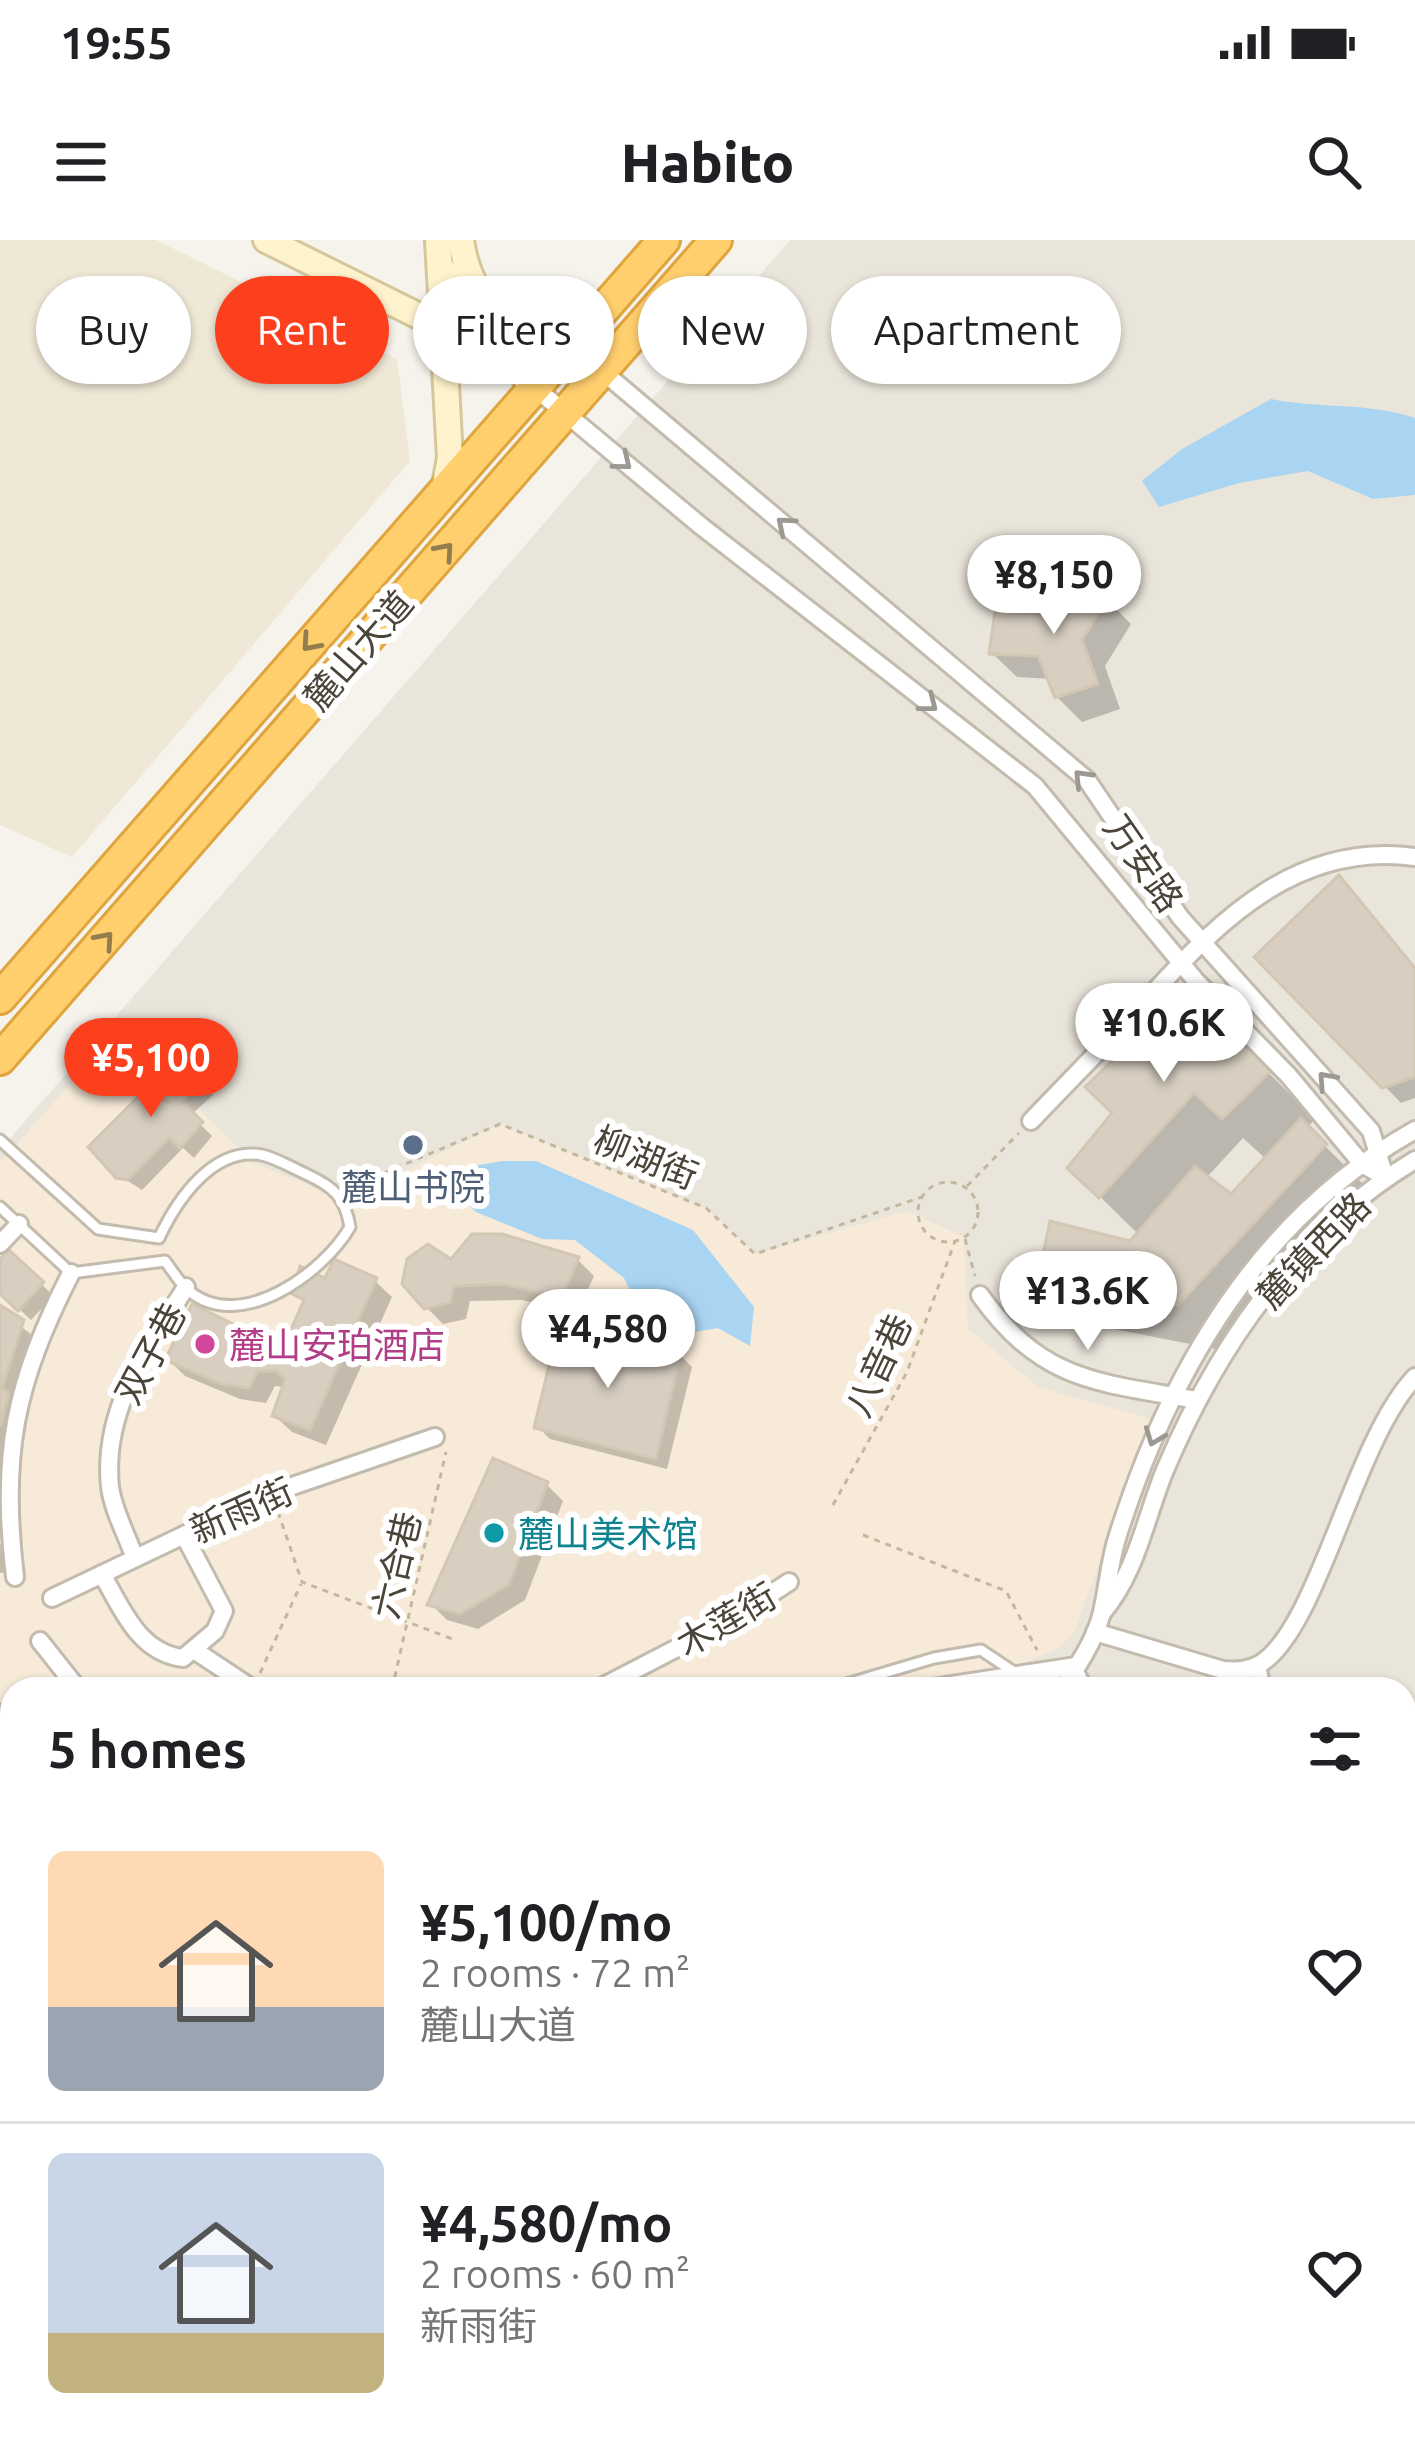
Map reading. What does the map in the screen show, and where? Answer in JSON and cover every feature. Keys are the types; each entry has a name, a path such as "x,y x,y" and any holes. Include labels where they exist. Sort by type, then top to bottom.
{"highway":[{"name":"麓山大道","path":"614,296 664,240"},
{"name":"麓山大道","path":"614,357 716,240"},
{"name":"麓山大道","path":"0,998 537,384"},
{"name":"麓山大道","path":"0,1059 591,384"}],"street":[{"path":"266,240 413,313"},
{"path":"461,240 468,276"},
{"path":"439,251 476,323 534,387"},
{"name":"万安路","path":"614,381 1087,780 1202,940 1371,1131 1381,1150 1385,1178"},
{"path":"444,490 450,458 446,384"},
{"name":"万安路","path":"534,387 1035,786 1181,961 1362,1164 1385,1178"},
{"path":"1030,1121 1202,940 1271,886 1308,867 1350,855 1415,857"},
{"path":"1070,1677 1096,1632 1118,1536 1170,1395 1217,1314 1264,1255 1362,1164 1415,1130"},
{"name":"麓镇西路","path":"1102,1613 1132,1565 1160,1481 1197,1400 1239,1328 1279,1275 1385,1178 1415,1160"},
{"path":"0,1244 19,1224"},
{"path":"15,1577 5,1478 11,1428 46,1322 71,1273"},
{"name":"双子巷","path":"135,1558 110,1490 110,1433 126,1384 186,1287"},
{"path":"980,1295 1004,1328 1059,1370 1091,1383 1197,1400"},
{"path":"1096,1632 1223,1670 1257,1666 1285,1638 1380,1426 1415,1377"},
{"name":"新雨街","path":"52,1598 272,1493 441,1445"},
{"path":"102,1574 133,1628 160,1655 183,1658 215,1631 224,1611 184,1534"},
{"name":"木莲街","path":"621,1677 731,1620 789,1582"},
{"path":"40,1641 68,1677"},
{"path":"194,1651 234,1677"},
{"path":"999,1677 1076,1666"},
{"path":"1257,1666 1259,1677"}],"lane":[{"path":"0,1140 98,1229 159,1238 175,1203 213,1166 260,1154 326,1183 345,1200 350,1227 338,1249 267,1299 228,1305 186,1287 165,1261 71,1273 0,1207"},
{"path":"876,1677 981,1650 1017,1674"},
{"path":"1076,1666 1082,1677"}],"path":[{"path":"965,1187 1030,1121"},
{"name":"柳湖街","path":"343,1190 500,1124 706,1208 755,1254 922,1197"},
{"path":"937,1184 965,1187 978,1212 964,1237 955,1241 928,1234 919,1216 922,1197 937,1184"},
{"path":"964,1237 980,1295"},
{"name":"八音巷","path":"833,1505 908,1372 955,1241"},
{"name":"六合巷","path":"395,1677 441,1445"},
{"path":"258,1677 302,1582 272,1493"},
{"path":"863,1535 1006,1592 1048,1672"},
{"path":"302,1582 455,1640"}],"shaded area":[{"path":"0,240 156,240 229,276 215,276 215,384 389,384 389,355 397,359 410,461 72,857 0,825"},
{"path":"790,240 1415,240 1415,1677 0,1677 0,1150 665,384 807,384 807,276 759,276"},
{"path":"118,1030 254,1163 345,1200 500,1124 706,1208 756,1254 907,1211 964,1237 968,1329 1038,1387 1151,1419 1074,1633 1059,1648 1020,1665 959,1677 0,1677 0,1163"}],"water":[{"path":"1271,399 1415,418 1415,495 1373,499 1308,471 1239,483 1159,507 1142,481 1182,449"},
{"path":"536,1161 693,1230 754,1307 750,1346 718,1328 695,1332 669,1326 635,1301 624,1278 575,1240 542,1239 476,1212 459,1195 468,1167"}],"building":[{"path":"1065,577 1108,597 1082,640 1098,684 1055,698 1038,656 989,654 995,611 1043,615"},
{"path":"1339,875 1415,968 1415,1077 1382,1088 1254,957"},
{"path":"1188,988 1271,1071 1222,1119 1194,1093 1099,1198 1067,1168 1112,1113 1085,1087"},
{"path":"173,1050 203,1082 182,1101 203,1122 180,1148 169,1138 128,1180 116,1178 88,1147 145,1090 169,1103 146,1077"},
{"path":"1301,1118 1327,1144 1178,1305 1038,1278 1050,1221 1130,1241 1195,1166 1231,1194"},
{"path":"472,1234 502,1234 579,1257 562,1297 502,1284 454,1286 450,1303 424,1309 402,1284 407,1259 428,1244 451,1259"},
{"path":"9,1250 44,1282 18,1311 0,1294 0,1259"},
{"name":"麓山安珀酒店","path":"334,1259 377,1278 310,1430 272,1416 285,1379 276,1371 258,1371 249,1388 221,1384 165,1360 192,1304 237,1326 230,1338 245,1350 264,1341 283,1347 304,1300 292,1294 300,1266 325,1278"},
{"path":"0,1305 24,1320 2,1388 9,1393 0,1426"},
{"path":"559,1324 681,1352 656,1459 534,1428"},
{"name":"麓山美术馆","path":"493,1458 548,1482 509,1584 460,1614 427,1605"}],"place":[{"name":"麓山书院","path":"413,1145"},
{"name":"麓山安珀酒店","path":"205,1344"},
{"name":"麓山美术馆","path":"494,1533"}]}
